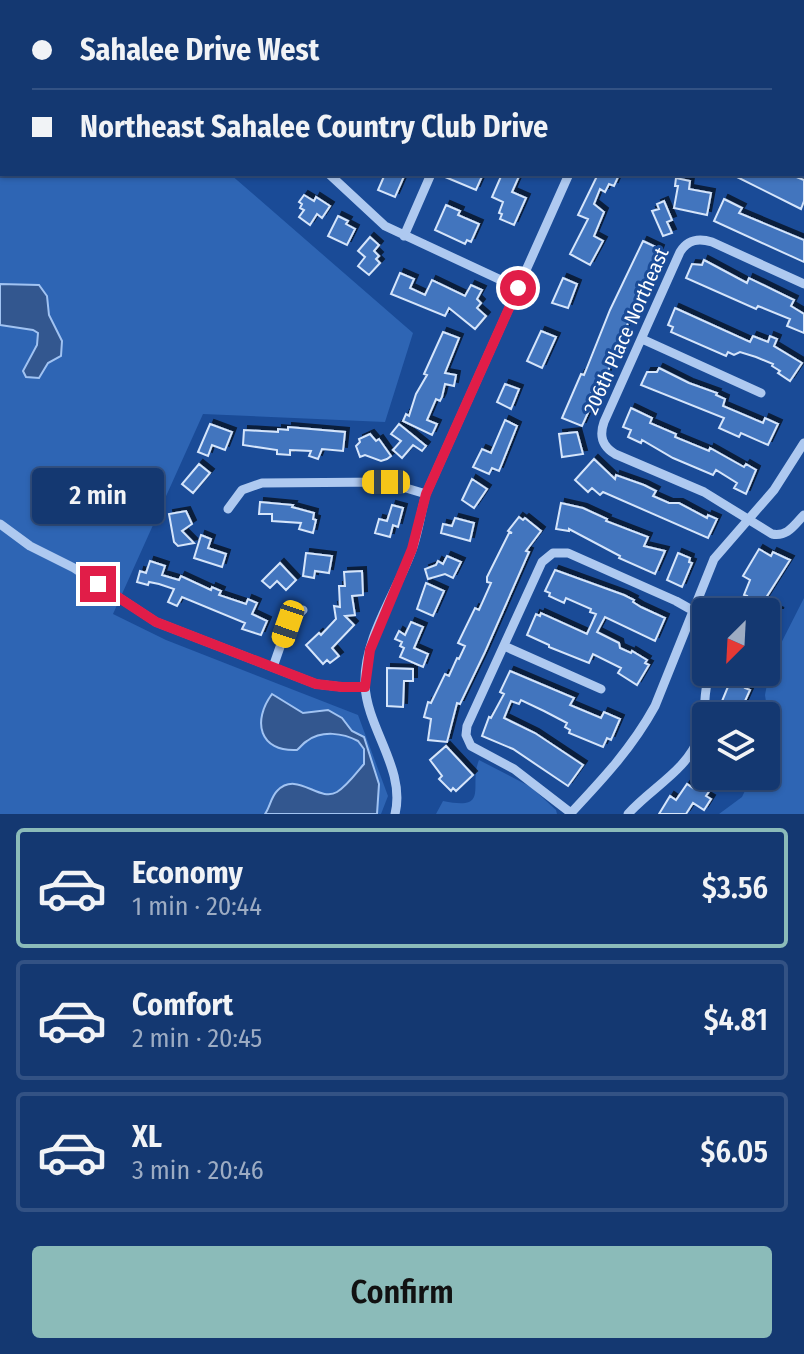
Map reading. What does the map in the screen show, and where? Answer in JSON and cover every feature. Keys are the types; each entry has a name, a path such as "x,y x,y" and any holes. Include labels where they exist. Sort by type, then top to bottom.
{"street":[{"path":"331,176 374,218 404,236 518,288"},
{"path":"404,236 430,176"},
{"path":"395,814 396,785 365,687 370,650 412,549 426,494 568,176"},
{"name":"206th Place Northeast","path":"750,518 704,492 608,450 602,440 604,422 680,252 692,241 712,242 804,284"},
{"path":"642,339 761,393"},
{"path":"698,598 714,559 774,490 804,443"},
{"path":"228,509 242,490 262,483 386,482 426,494"},
{"path":"750,518 772,534 781,535 789,532 804,515"},
{"path":"0,524 30,546 74,568 156,622 316,684 365,687"},
{"path":"561,551 568,553 692,611 670,671 642,728 612,769 570,814 514,769 478,752 467,740 467,726 537,571 547,556 561,551"},
{"path":"273,667 288,624 303,610"},
{"path":"504,646 601,689"},
{"path":"628,814 649,792 679,770 692,752 704,719 706,686"}],"shaded area":[{"path":"0,176 232,176 413,333 385,422 203,414 113,614 166,640 358,715 388,796 381,814 0,814"},
{"path":"0,284 39,285 47,296 49,315 62,341 61,356 48,363 39,378 26,377 23,371 37,345 38,333 0,325"},
{"path":"804,598 804,814 719,814 742,797 745,790 780,790 780,702 766,702 765,695 767,686 780,686 780,645"},
{"path":"272,694 303,713 328,710 342,718 352,731 364,737 379,784 377,814 265,814 275,793 285,785 300,785 330,794 344,786 364,764 364,749 358,741 346,736 326,734 313,738 297,750 274,746 267,740 261,724 262,714"},
{"path":"479,760 531,787 557,814 436,814 443,801 458,803 473,799"}],"building":[{"path":"384,176 404,176 395,197 378,190"},
{"path":"443,176 482,176 476,190"},
{"path":"501,176 519,176 512,192 526,198 514,225 500,219 503,202 492,197"},
{"path":"597,176 618,177 614,186 609,184 605,192 600,189 594,204 604,212 594,236 603,241 590,265 570,254 588,219 578,215"},
{"path":"735,176 794,176 804,180 801,209"},
{"path":"676,178 690,181 689,189 711,193 707,215 674,208 678,186 675,186"},
{"path":"304,195 314,201 316,197 330,206 322,218 317,214 310,225 299,217 304,210 299,202"},
{"path":"724,199 742,208 739,213 804,240 804,262 714,221"},
{"path":"664,201 672,220 667,222 672,233 663,236 652,211 659,209 657,204"},
{"path":"446,205 460,211 458,215 479,224 471,242 467,240 465,244 435,230"},
{"path":"338,216 355,229 347,245 328,236"},
{"path":"370,237 379,245 374,251 380,263 369,275 358,266 365,257 358,251"},
{"path":"643,241 660,249 606,376 597,392 593,390 586,404 591,406 582,426 562,418"},
{"path":"704,260 747,283 749,278 794,300 791,306 804,314 804,333 787,326 790,319 758,306 756,309 686,278 692,264 702,265"},
{"path":"400,273 414,279 410,288 425,295 432,280 465,296 471,285 482,290 477,299 481,303 477,308 486,316 475,329 449,308 445,316 391,294"},
{"path":"563,278 577,284 568,308 552,303"},
{"path":"675,308 750,342 753,336 768,342 770,336 777,339 774,346 802,363 790,381 778,373 780,371 773,364 756,357 740,352 734,355 728,352 726,356 671,332 673,327 668,325"},
{"path":"541,331 556,337 542,368 527,361"},
{"path":"443,332 459,338 445,373 456,375 454,386 445,384 440,401 436,399 427,420 437,424 432,435 403,421 406,414 409,416"},
{"path":"659,368 717,393 725,399 723,406 763,423 765,418 778,424 768,445 741,433 739,437 719,428 724,418 641,385 647,372 657,372"},
{"path":"505,384 519,389 511,409 497,402"},
{"path":"631,408 652,418 650,423 676,434 675,437 709,451 710,448 744,467 746,464 756,470 746,494 734,488 737,483 716,470 713,475 673,458 642,440 641,443 628,437 631,430 623,427"},
{"path":"505,420 517,426 499,471 492,468 489,474 473,467 482,449 491,453"},
{"path":"210,424 232,432 225,450 212,445 208,456 198,452"},
{"path":"399,424 426,446 422,451 413,445 402,458 393,450 401,441 391,434"},
{"path":"288,427 345,432 343,451 322,449 318,459 309,456 311,451 290,450 290,455 277,454 277,450 243,445 244,430 278,432 278,429 288,430"},
{"path":"577,432 583,454 562,457 559,434"},
{"path":"370,434 376,441 379,439 391,456 381,461 365,455 360,457 356,446 359,439"},
{"path":"594,459 615,479 616,475 644,485 656,491 653,496 669,503 679,503 707,518 708,515 717,519 708,538 603,492 600,495 592,488 588,492 575,480"},
{"path":"199,464 210,473 193,493 182,484"},
{"path":"472,479 487,489 474,508 462,500"},
{"path":"260,502 293,505 314,513 313,533 299,529 301,523 272,521 272,514 259,514"},
{"path":"561,503 583,508 606,521 648,537 644,546 665,551 655,574 619,558 569,529 556,529"},
{"path":"392,505 403,508 398,527 393,525 390,537 375,533 379,519 387,521"},
{"path":"186,511 192,524 182,531 194,543 178,546 174,542 169,514"},
{"path":"519,517 541,531 526,551 529,552 485,652 460,704 457,703 447,742 428,740 431,719 424,717 428,702 431,703 445,674 449,676 459,659 465,646 458,643 475,608 479,610 491,583 487,582 487,577 509,533 512,533 508,531"},
{"path":"455,518 474,523 470,541 441,533 443,524 452,526"},
{"path":"201,535 211,539 208,548 226,554 222,567 194,558"},
{"path":"759,549 771,556 773,552 790,560 766,598 746,598 744,595 750,580 743,576"},
{"path":"306,553 332,556 329,573 315,571 314,578 303,576"},
{"path":"678,553 690,558 689,562 692,563 682,587 667,580"},
{"path":"447,556 461,562 453,578 445,574 428,579 425,569 438,561 443,564"},
{"path":"150,561 165,566 162,575 179,580 181,576 211,590 212,587 221,591 219,595 246,604 248,599 257,603 252,614 267,621 261,635 242,629 245,623 182,597 177,606 168,602 174,589 137,582 140,571 146,573"},
{"path":"280,563 296,580 286,590 277,581 270,588 262,581"},
{"path":"555,570 624,595 665,618 655,641 605,617 597,632 619,643 620,648 647,660 645,663 649,665 637,685 618,673 621,668 593,654 589,663 527,635 536,614 540,616 541,613 587,634 596,614 566,598 564,603 549,596 550,593 545,591"},
{"path":"362,571 363,595 352,596 355,615 345,616 354,625 332,648 339,656 323,664 306,645 336,619 334,606 340,607 339,586 345,586 344,572"},
{"path":"426,583 444,591 433,616 417,609"},
{"path":"411,622 423,627 414,648 428,654 423,667 400,657 404,648 400,646 402,642 395,639 399,631 405,635"},
{"path":"387,668 413,669 413,681 404,681 403,707 387,706"},
{"path":"510,671 574,698 570,705 601,718 604,712 620,719 611,740 607,738 603,747 569,733 570,730 565,727 567,723 544,711 521,700 519,704 511,701 504,718 535,733 583,765 568,786 513,749 482,736 489,717 504,694 500,692"},
{"path":"728,686 746,686 750,690 745,702 722,702"},
{"path":"446,746 473,775 456,791 453,788 451,791 439,779 442,776 430,760"},
{"path":"687,784 692,790 710,790 706,796 711,799 704,810 693,803 686,814 659,814 670,796 676,800"}],"route":[{"path":"98,584 156,622 316,684 365,687 370,650 412,549 426,494 518,288"}]}
